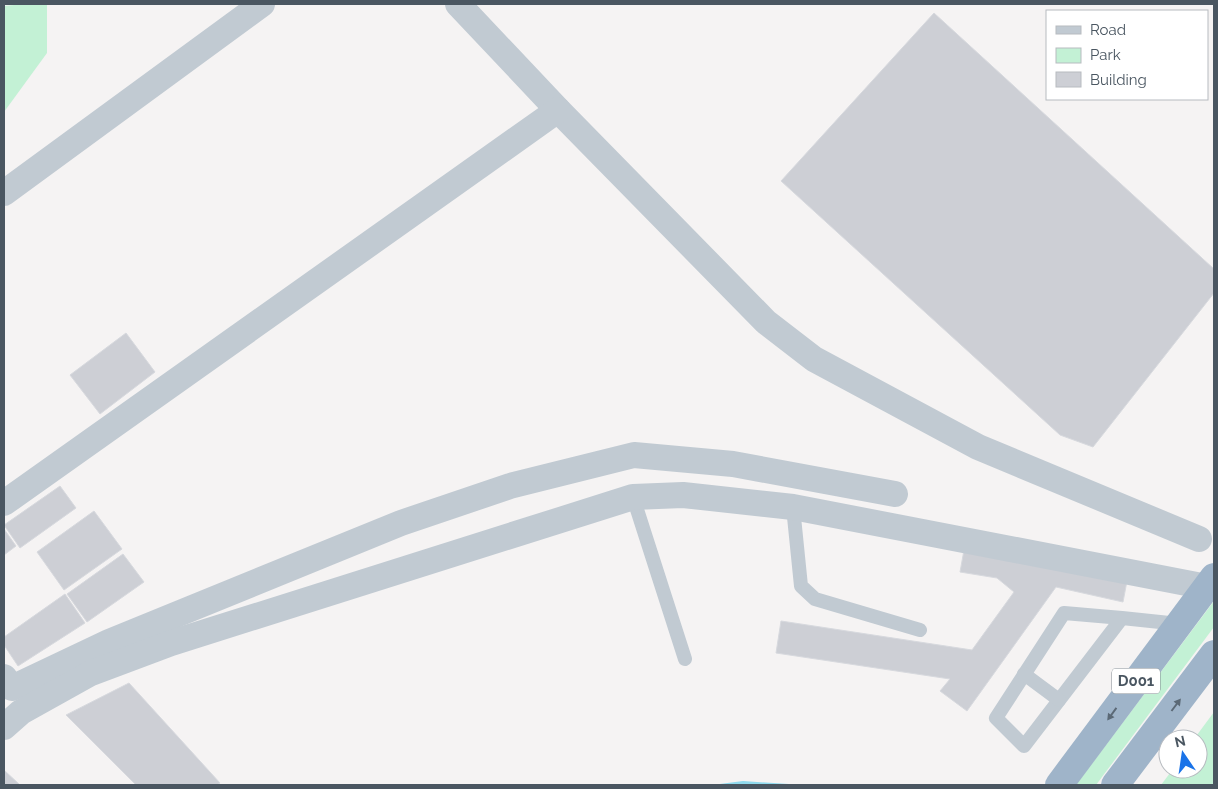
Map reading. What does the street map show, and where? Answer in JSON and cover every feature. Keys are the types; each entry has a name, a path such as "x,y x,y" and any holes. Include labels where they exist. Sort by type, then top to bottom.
{"highway":[{"name":"D001","path":"1059,785 1210,582"},
{"name":"D001","path":"1115,785 1214,654"}],"street":[{"path":"4,193 262,4"},
{"path":"458,4 558,110 766,322 814,359 978,447 1199,538"},
{"path":"4,503 558,110"},
{"path":"4,677 12,688 109,642 401,523 510,486 634,455 733,464 895,494"},
{"path":"4,727 20,712 91,673 171,643 632,497 683,495 793,507 1210,582"}],"lane":[{"path":"632,497 686,659"},
{"path":"793,507 802,586 815,599 920,630"},
{"path":"1122,618 1024,746 996,718 1064,613 1122,618 1179,624"},
{"path":"1024,674 1059,700"}],"green space":[{"path":"47,4 47,53 4,112 4,6"},
{"path":"1214,601 1214,627 1096,785 1076,785"},
{"path":"1214,712 1214,785 1161,785 1166,779 1208,779 1208,729 1201,729"}],"water":[{"path":"743,781 804,785 712,785"}],"building":[{"path":"934,13 1214,269 1214,293 1093,447 1060,435 781,181"},
{"path":"126,333 155,372 100,414 70,375"},
{"path":"60,486 76,508 20,548 4,525"},
{"path":"94,511 122,549 64,590 37,552"},
{"path":"4,529 16,546 4,555"},
{"path":"964,550 1127,581 1123,602 1056,587 967,711 940,691 950,679 776,653 781,621 972,650 1014,592 997,578 960,572"},
{"path":"123,554 144,582 87,622 67,594"},
{"path":"65,594 85,623 18,666 4,645 4,637"},
{"path":"129,683 220,783 217,785 136,785 66,715"},
{"path":"4,770 20,785 4,785"}]}
